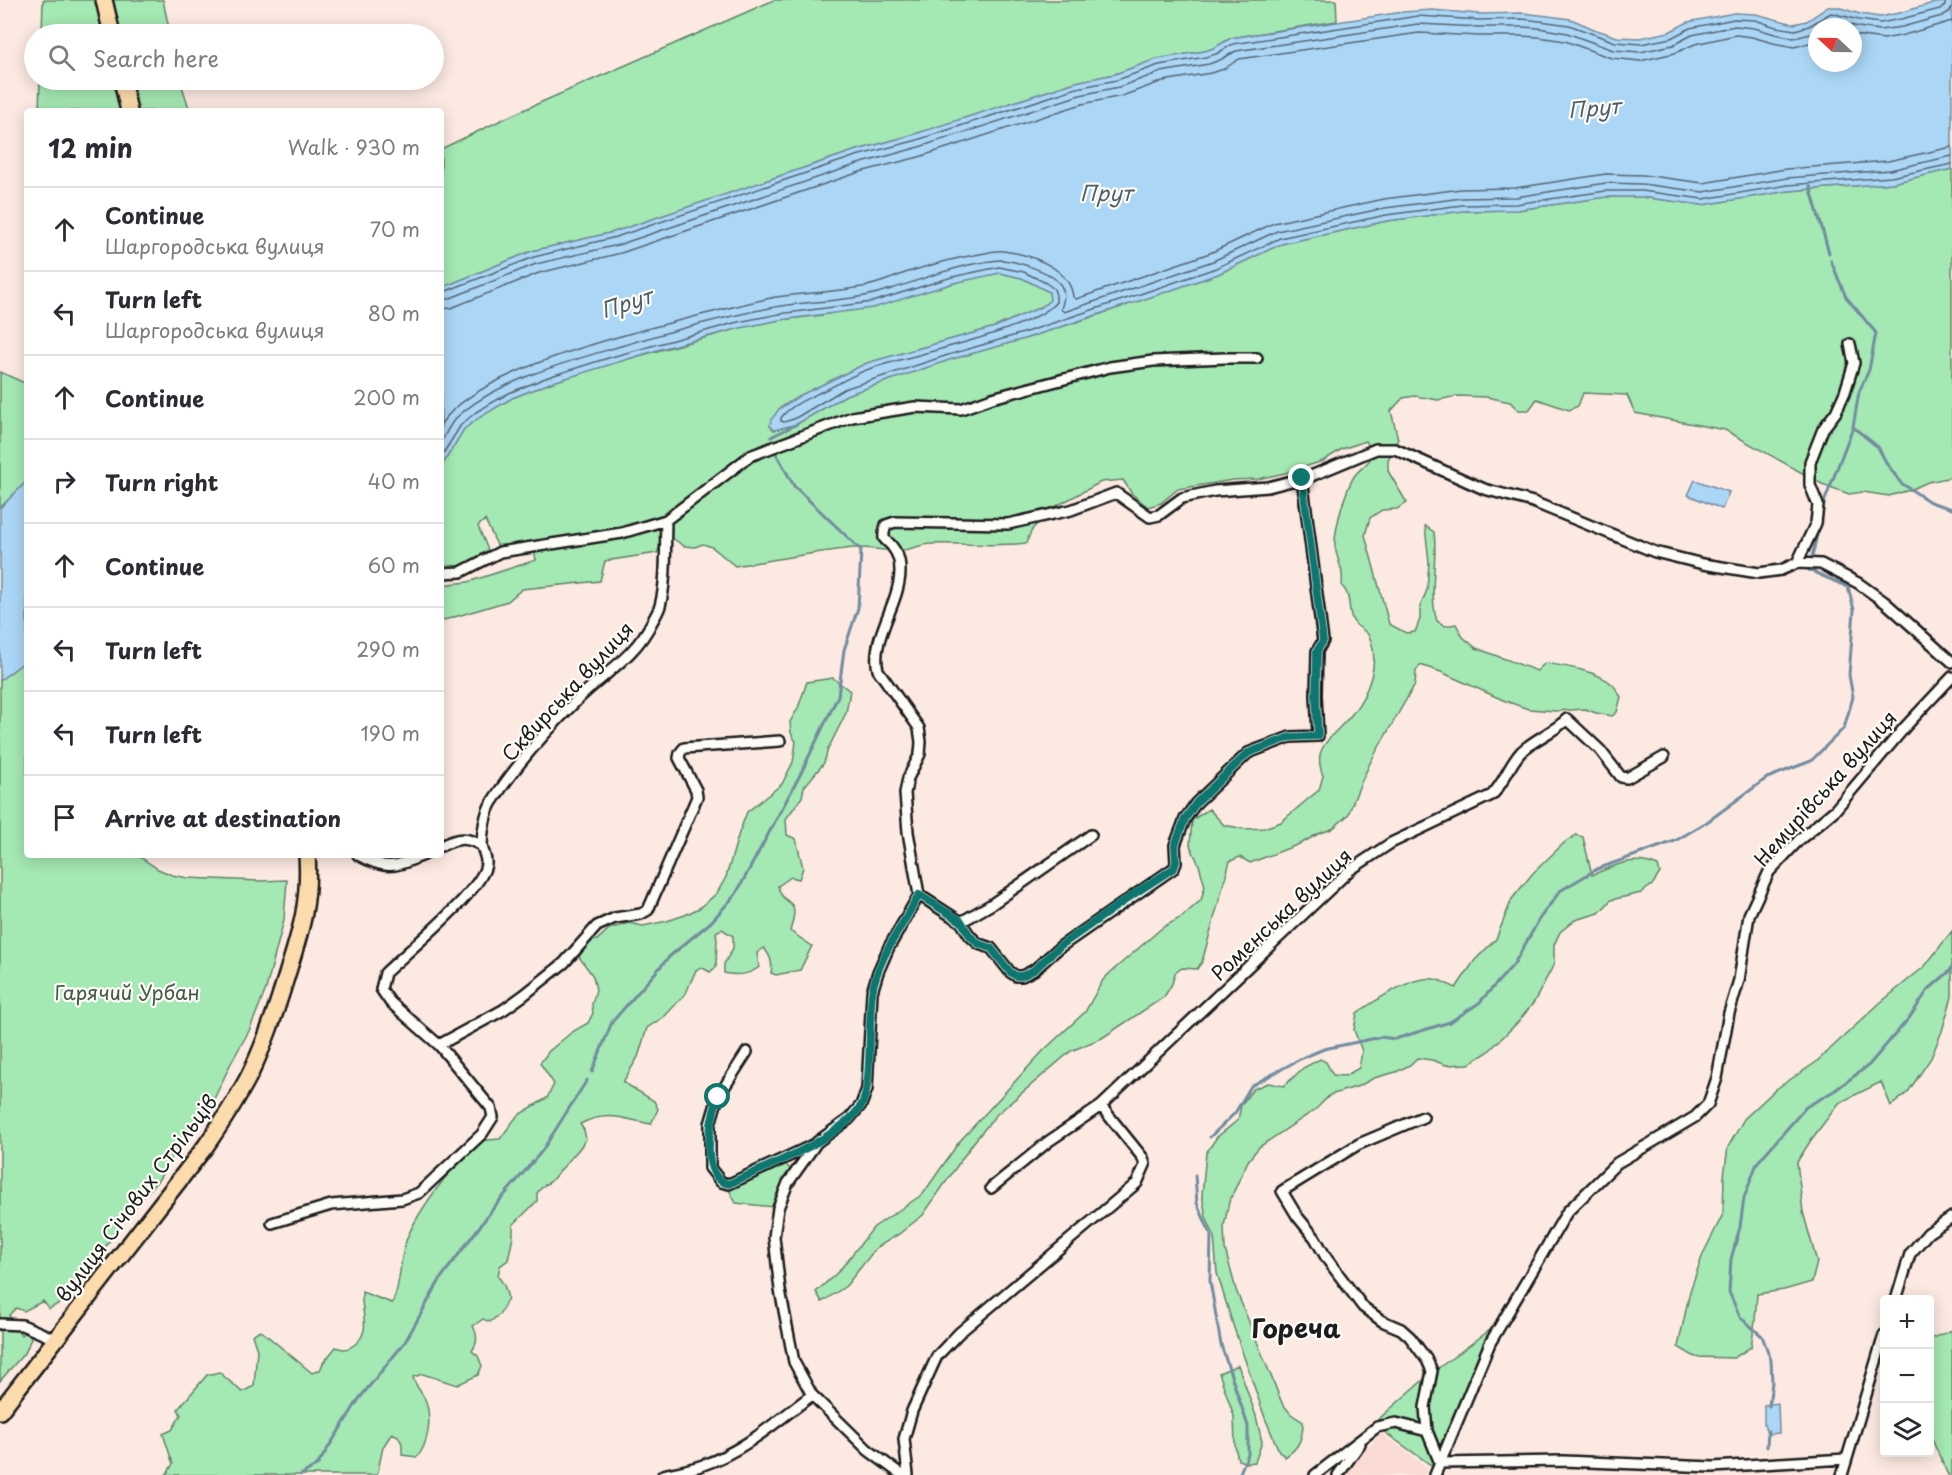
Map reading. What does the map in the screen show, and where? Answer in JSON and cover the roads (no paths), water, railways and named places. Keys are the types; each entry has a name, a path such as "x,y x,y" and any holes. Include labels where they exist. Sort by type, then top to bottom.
{"main road":[{"path":"104,0 110,24"},
{"path":"124,90 128,108"},
{"name":"вулиця Січових Стрільців","path":"0,1411 205,1146 249,1075 266,1037 302,926 308,900 307,858"}],"street":[{"path":"1800,562 1816,523 1818,506 1810,484 1810,462 1823,429 1836,412 1845,392 1854,363 1850,344"},
{"path":"444,573 461,572 500,552 622,533 666,520 750,456 852,417 915,407 961,409 992,398 1110,368 1153,361 1257,358"},
{"path":"747,1052 718,1097 710,1124 710,1168 721,1182 729,1184 817,1143 849,1119 861,1105 867,1089 872,992 889,947 919,895 908,832 905,793 908,777 920,754 919,728 878,670 876,662 877,649 895,600 900,574 900,559 884,538 886,525 895,522 1008,524 1071,510 1116,493 1150,517 1159,514 1182,498 1215,490 1268,487 1302,478 1376,449 1395,449 1484,489 1533,502 1655,552 1703,564 1759,573 1781,570 1800,562 1821,564 1858,583 1886,603 1952,662"},
{"path":"919,895 961,921 970,936 979,944 991,948 1010,972 1016,976 1022,976 1034,970 1060,946 1174,868 1175,845 1185,819 1196,803 1248,753 1290,737 1318,736 1317,651 1323,641 1302,478"},
{"name":"Сквирська вулиця","path":"439,1045 390,1002 381,989 385,973 456,907 479,882 486,863 482,846 485,821 490,804 502,788 578,699 624,661 645,636 660,607 665,567 666,520"},
{"name":"Немирівська вулиця","path":"1435,1475 1490,1343 1567,1212 1617,1163 1695,1117 1708,1104 1717,1078 1729,1012 1739,980 1749,915 1769,872 1799,840 1835,810 1905,727 1952,677"},
{"name":"Роменська вулиця","path":"991,1188 1049,1141 1101,1106 1350,870 1391,843 1492,795 1501,786 1507,772 1521,752 1558,728 1567,719 1600,750 1621,777 1627,778 1664,757"},
{"path":"272,1223 331,1205 402,1199 419,1193 482,1134 493,1117 491,1108 439,1045 503,1010 524,995 564,963 597,926 615,918 641,914 648,910 697,797 696,790 679,758 684,748 780,741"},
{"path":"961,921 992,904 1091,835"},
{"path":"444,844 455,839 465,838 482,846"},
{"path":"363,858 385,867 416,858"},
{"path":"908,1475 904,1440 912,1411 937,1356 959,1333 1137,1183 1145,1165 1143,1158 1101,1106"},
{"path":"1423,1117 1359,1144 1282,1191 1297,1216 1363,1307 1374,1316 1401,1329 1427,1359 1432,1371 1425,1407 1427,1431 1440,1463 1563,1461 1713,1467 1846,1460"},
{"path":"817,1143 789,1183 778,1208 774,1236 780,1290 794,1362 812,1395 868,1450 902,1475"},
{"path":"1897,1295 1910,1254 1928,1233 1952,1217"},
{"path":"0,1324 22,1325 56,1339"},
{"path":"1842,1475 1880,1348"},
{"path":"663,1475 703,1466 722,1456 755,1438 812,1395"},
{"path":"1315,1475 1377,1427 1396,1423 1427,1431"},
{"path":"1338,1475 1367,1435"}],"water":[{"name":"Прут","path":"1952,1 1952,169 1892,183 1788,191 1702,205 1641,197 1606,197 1517,210 1463,211 1387,221 1281,244 1218,274 1024,339 949,360 846,395 797,424 774,430 770,426 771,420 779,409 799,396 867,363 995,327 1043,306 1050,300 1049,292 1022,278 1000,273 954,283 873,308 780,320 740,328 664,348 550,383 512,398 480,417 464,429 444,462 444,287 532,251 614,232 854,151 912,135 1076,82 1115,74 1157,59 1205,51 1231,38 1403,12 1432,10 1479,14 1523,13 1571,19 1617,37 1640,38 1669,32 1688,22 1734,13 1756,14 1794,24 1808,20 1808,72 1862,72 1862,18 1812,18 1828,7 1880,17 1930,4"},
{"path":"1695,480 1729,492 1722,509 1688,495"},
{"path":"24,484 24,662 0,680 0,508"},
{"path":"1778,1403 1779,1433 1767,1434 1764,1424 1764,1405"}],"waterway":[{"path":"1810,186 1829,253"},
{"path":"1210,1137 1235,1113 1251,1086 1300,1059 1324,1049 1381,1037 1395,1039 1450,1022 1479,1003 1514,964 1540,918 1560,891 1597,869 1675,841 1707,822 1767,778 1811,761 1844,728 1853,697 1849,675 1854,610 1848,587 1809,570 1825,500 1853,427 1859,392 1869,370 1876,333 1846,297 1831,261"},
{"path":"771,437 797,424"},
{"path":"1853,427 1878,447 1901,483 1930,502 1952,509"},
{"path":"592,1072 612,1022 670,956 711,922 736,894 799,777 838,696 844,650 858,608 861,550 794,486 776,453"},
{"path":"1769,1406 1772,1382 1771,1360 1762,1336 1740,1317 1729,1292 1731,1259 1740,1227 1744,1198 1757,1163 1806,1107 1834,1091 1869,1065 1910,1017 1928,990 1952,967"},
{"path":"301,1475 318,1464 359,1399 405,1342 441,1278 495,1206 542,1151 587,1080"},
{"path":"1195,1175 1197,1203 1211,1235 1210,1281 1221,1345 1248,1426 1248,1454 1239,1475"},
{"path":"1767,1447 1768,1431"}],"district":[{"name":"Гореча","path":"1296,1327"}],"park label":[{"name":"Гарячий Урбан","path":"127,992"}]}
